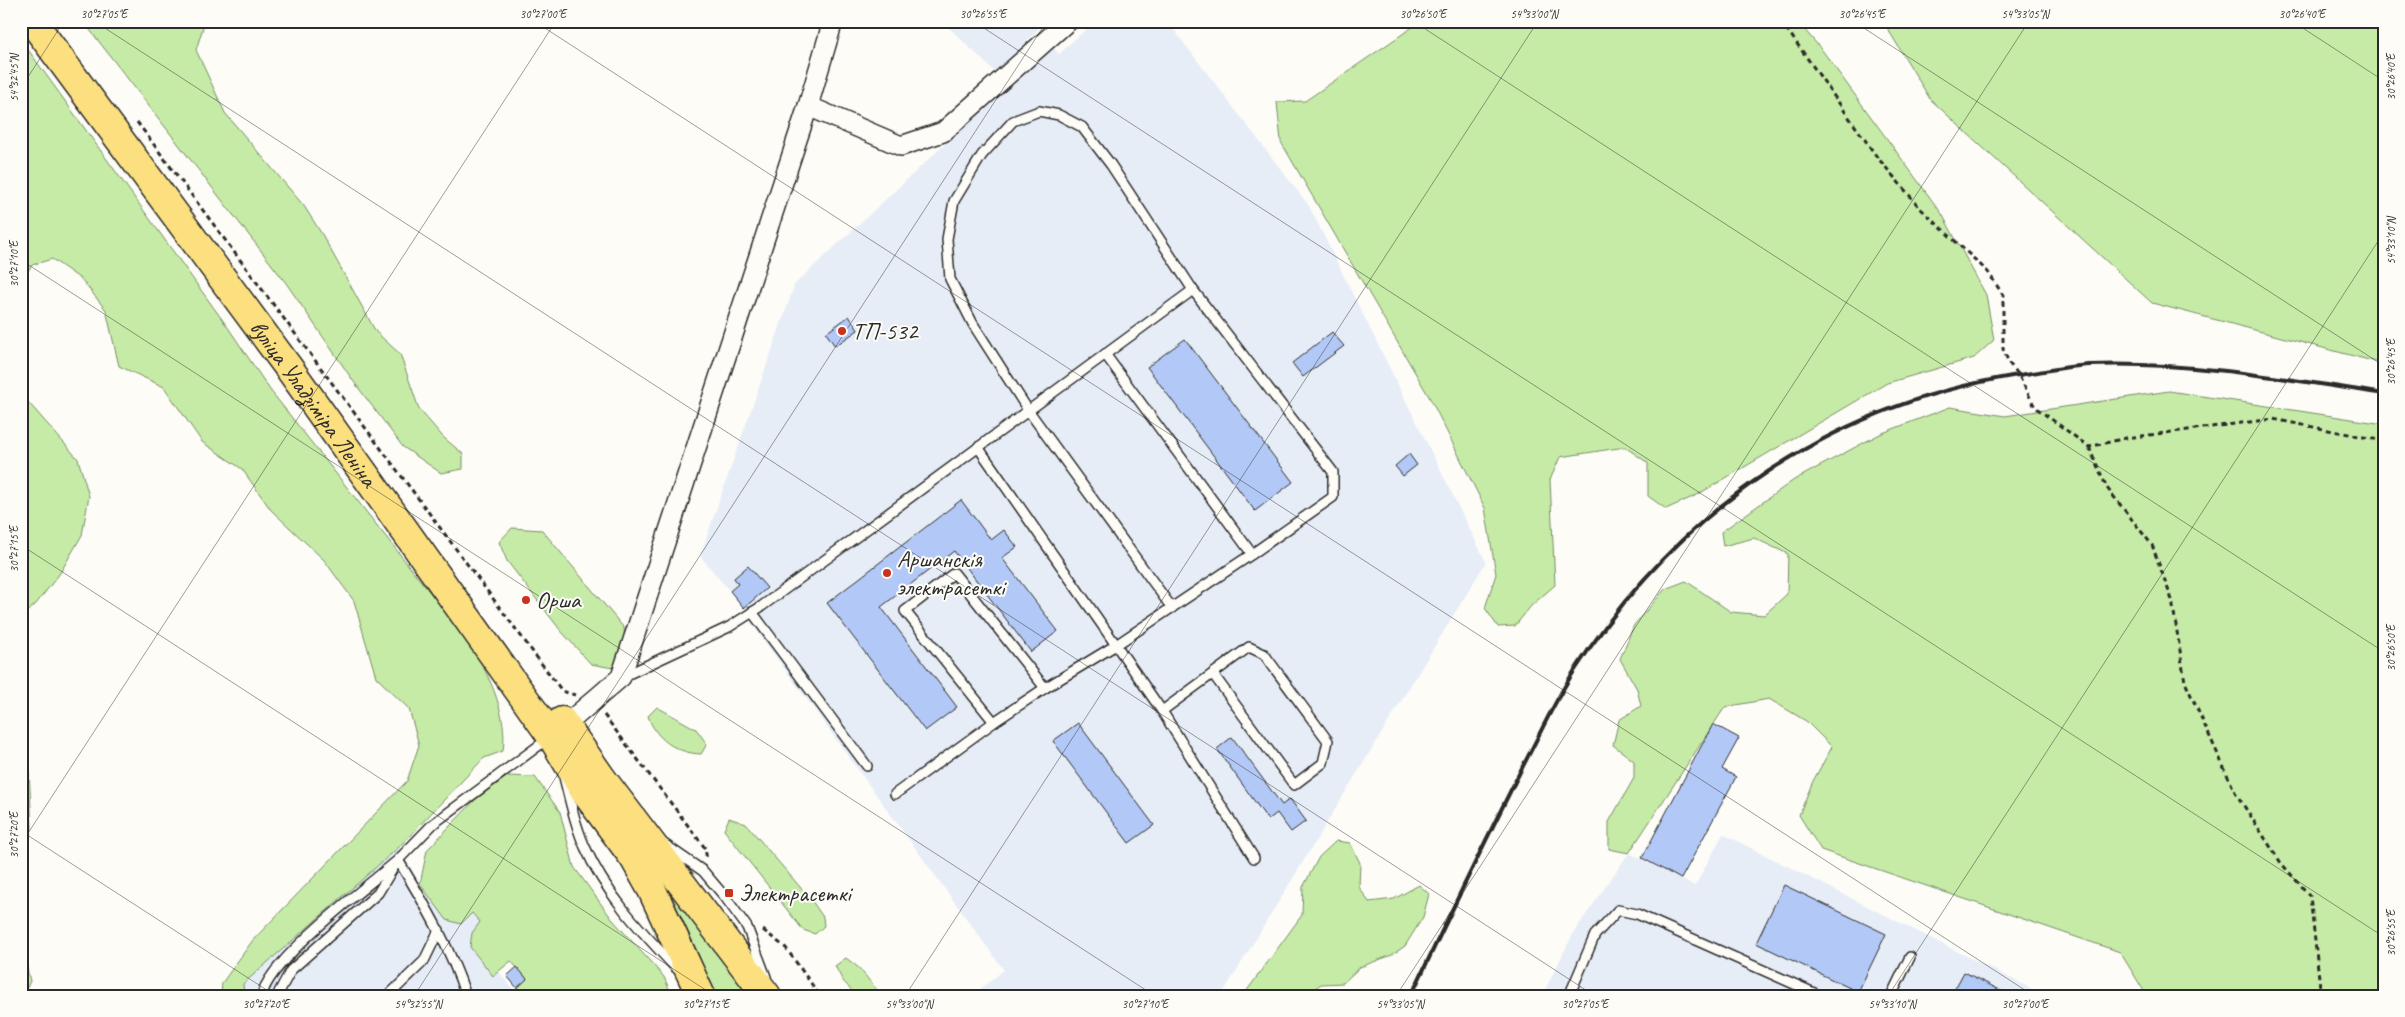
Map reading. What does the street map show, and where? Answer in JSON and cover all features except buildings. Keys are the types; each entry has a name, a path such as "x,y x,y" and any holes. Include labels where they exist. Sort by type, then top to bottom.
{"main road":[{"name":"вуліца Уладзіміра Леніна","path":"32,21 558,731"},
{"name":"вуліца Уладзіміра Леніна","path":"46,21 558,731 594,786"},
{"path":"594,786 636,824 767,996"},
{"path":"594,786 652,890 700,994"}],"street":[{"path":"558,731 621,677 808,106 833,21"},
{"path":"808,106 901,146 943,132 1068,21"}],"lane":[{"path":"896,794 994,722 1172,608 1332,497 1333,472 1193,290 1112,165 1082,127 1059,114 1039,111 1013,122 982,155 954,201 947,239 950,279 973,324 1028,410 1172,608"},
{"path":"621,677 729,627 752,612 1193,290"},
{"path":"1105,354 1252,554"},
{"path":"978,447 1162,711 1254,858"},
{"path":"994,722 905,611 954,573 1045,688"},
{"path":"752,612 867,766"},
{"path":"1162,711 1249,647 1264,654 1328,741 1323,763 1294,785 1213,674"},
{"path":"262,996 263,989 280,964 302,940 398,860 433,824 558,731 584,846 603,881 633,922 700,994"},
{"path":"636,824 703,871 725,897 747,927 774,996"},
{"path":"398,860 439,930 455,962 466,996"},
{"path":"279,996 278,992 291,970 378,893 398,860"},
{"path":"1569,996 1595,935 1618,910 1637,914 1821,996"},
{"path":"388,996 424,961 439,930"},
{"path":"1891,996 1910,957"}],"path":[{"path":"1781,21 1877,157 1921,209 1988,272 2003,295 2003,349 2035,407 2089,447 2107,488 2152,545 2172,600 2185,682 2235,792 2281,863 2310,896 2321,996"},
{"path":"133,117 562,691"},
{"path":"2089,447 2126,438 2273,419 2384,441"},
{"path":"594,701 706,848 709,868"},
{"path":"760,928 786,948 820,996"}],"shaded area":[{"path":"942,21 1046,21 996,73"},
{"name":"Аршанскія электрасеткі","path":"1095,21 1167,21 1309,206 1486,562 1221,996 971,996 1004,970 746,616 744,608 700,556 795,284 1051,45 1059,54"},
{"path":"1723,834 2046,996 1542,996 1574,932 1629,853 1695,886"},
{"path":"399,847 420,884 472,913 480,922 472,933 493,976 498,971 519,996 244,996 243,984"}],"green space":[{"path":"83,21 205,21 196,50 225,113 304,206 323,236 376,332 400,354 419,409 443,437 463,454 463,469 441,473 403,447 354,382 286,283"},
{"path":"1417,21 1797,21 1822,50 1942,214 1986,295 1994,340 1974,358 1887,383 1697,495 1666,509 1648,496 1648,463 1625,447 1560,457 1550,480 1555,585 1531,606 1515,626 1498,627 1485,608 1496,574 1485,508 1431,400 1281,142 1277,102 1305,101 1417,24"},
{"path":"1883,21 2384,21 2384,364 2152,303 1930,99"},
{"path":"21,40 229,329 270,390 473,647 486,672 500,710 504,737 503,751 484,758 399,847 243,984 244,996 221,996 222,983 253,940 407,781 419,745 409,709 376,677 354,601 324,560 271,510 242,469 202,442 164,387 119,366 106,310 82,280 52,259 32,265 21,281"},
{"path":"2169,391 2384,424 2384,996 2147,996 2120,952 1821,850 1799,815 1813,781 1832,747 1806,721 1769,699 1725,707 1629,853 1609,849 1609,822 1634,778 1634,761 1613,745 1619,720 1641,706 1637,689 1620,659 1634,625 1665,589 1686,581 1731,612 1764,615 1787,594 1788,554 1754,538 1723,546 1721,532 1794,480 1880,434 1950,407 2005,416"},
{"path":"21,394 78,459 89,496 82,535 60,573 36,604 21,617"},
{"path":"512,528 542,530 624,628 626,654 613,668 591,664 561,631 507,561 499,542"},
{"path":"657,707 696,729 707,744 701,754 676,748 668,744 656,732 648,716"},
{"path":"21,759 29,770 32,828 21,869"},
{"path":"508,776 535,777 560,812 574,867 612,919 664,977 672,996 519,996 515,990 527,979 511,961 493,976 470,947 472,933 480,922 472,913 461,924 447,920 420,884 427,850 476,799"},
{"path":"729,818 746,824 812,901 823,917 824,926 815,934 803,930 724,830"},
{"path":"1336,841 1350,843 1360,863 1359,887 1369,902 1394,899 1419,885 1429,894 1423,917 1405,946 1392,955 1360,967 1343,983 1321,984 1304,996 1243,996 1302,915 1303,887 1319,857"},
{"path":"664,880 751,996 713,996 697,951"},
{"path":"21,943 30,981 23,996 21,996"},
{"path":"846,958 859,968 882,996 857,996 843,981 835,966"}],"railway":[{"path":"1411,996 1509,793 1553,707 1573,673 1615,614 1662,560 1713,513 1769,471 1829,436 1892,408 1960,387 2075,366 2126,364 2200,368 2384,394"}],"place":[{"name":"ТП-532","path":"842,331"},
{"name":"Аршанскія электрасеткі","path":"887,573"},
{"name":"Орша","path":"526,600"},
{"name":"Электрасеткі","path":"729,893"}]}
